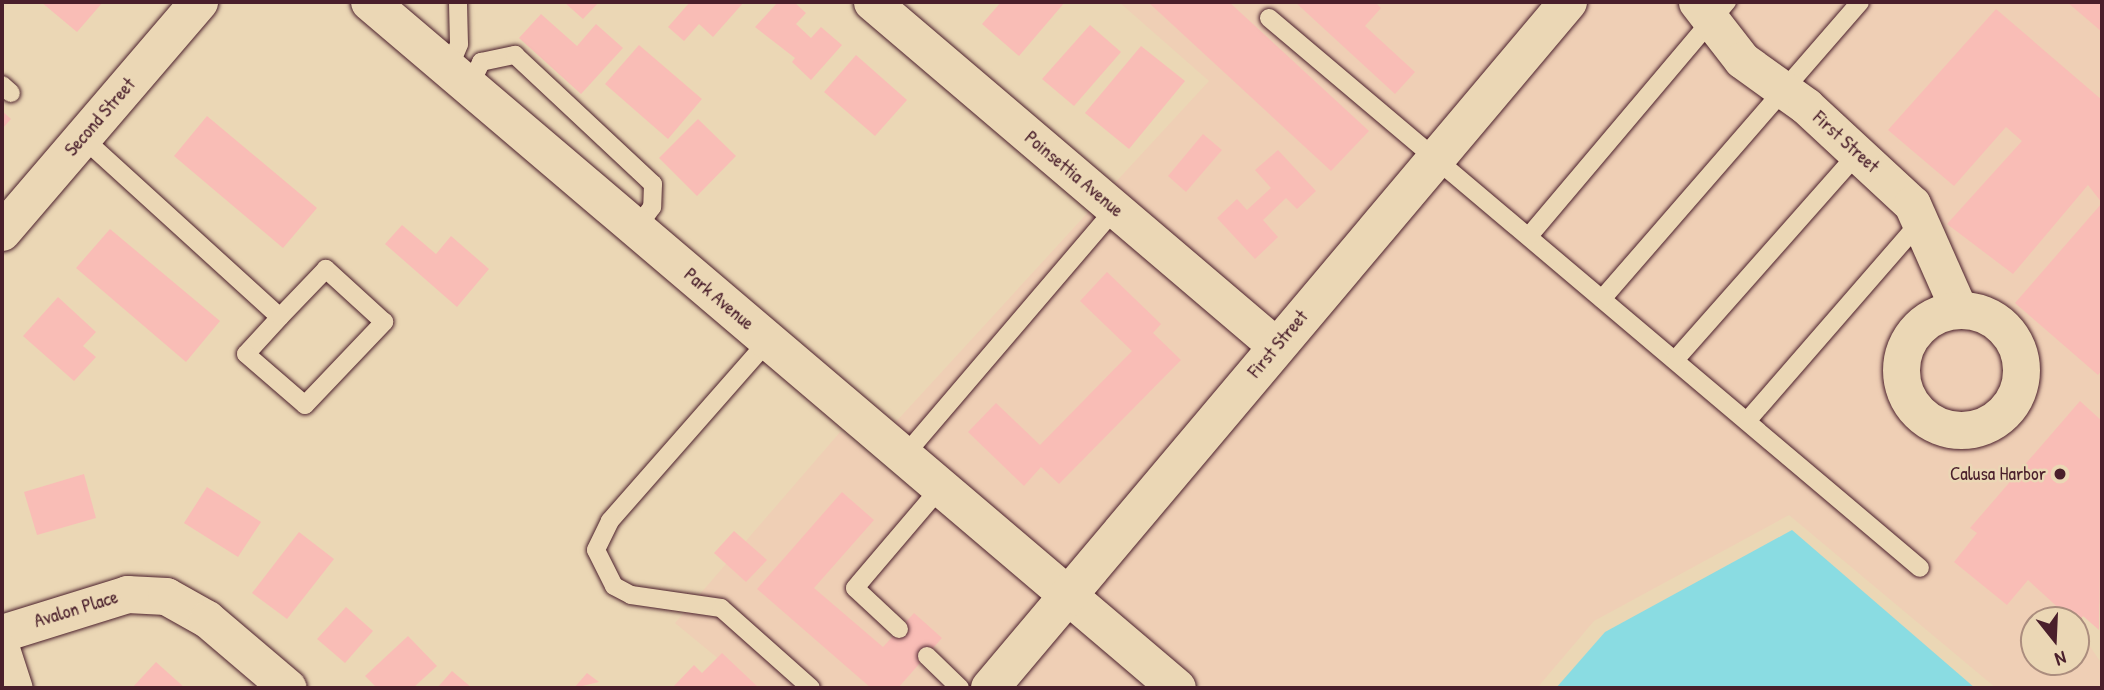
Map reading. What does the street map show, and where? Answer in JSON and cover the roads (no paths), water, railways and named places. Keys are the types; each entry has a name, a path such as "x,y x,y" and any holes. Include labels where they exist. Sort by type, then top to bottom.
{"main road":[{"name":"Second Street","path":"2,232 199,2"},
{"name":"Park Avenue","path":"370,2 1177,688"},
{"name":"First Street","path":"990,688 1568,2"}],"street":[{"name":"Poinsettia Avenue","path":"872,2 1276,346"},
{"name":"First Street","path":"1712,8 1742,60 1783,90 1858,153 1921,221 1959,310"},
{"name":"Avalon Place","path":"2,633 127,594 166,596 208,618 288,688"},
{"path":"2,652 14,688"}],"lane":[{"path":"458,2 459,78"},
{"path":"1602,299 1860,2"},
{"path":"1529,236 1712,8"},
{"path":"1269,18 1920,568"},
{"path":"459,78 481,62 515,55 653,184 652,208 636,229"},
{"path":"83,138 279,317"},
{"path":"1675,360 1858,153"},
{"path":"904,456 1115,209"},
{"path":"1747,421 1921,221"},
{"path":"326,269 384,322 305,405 246,354 279,317 326,269"},
{"path":"768,341 610,521 596,550 614,586 631,595 721,608 811,688"},
{"path":"899,629 855,588 941,487"},
{"path":"927,656 960,688"}],"water":[{"path":"1792,530 1975,688 1556,688 1605,632"}],"place":[{"name":"Calusa Harbor","path":"2060,474"}]}
